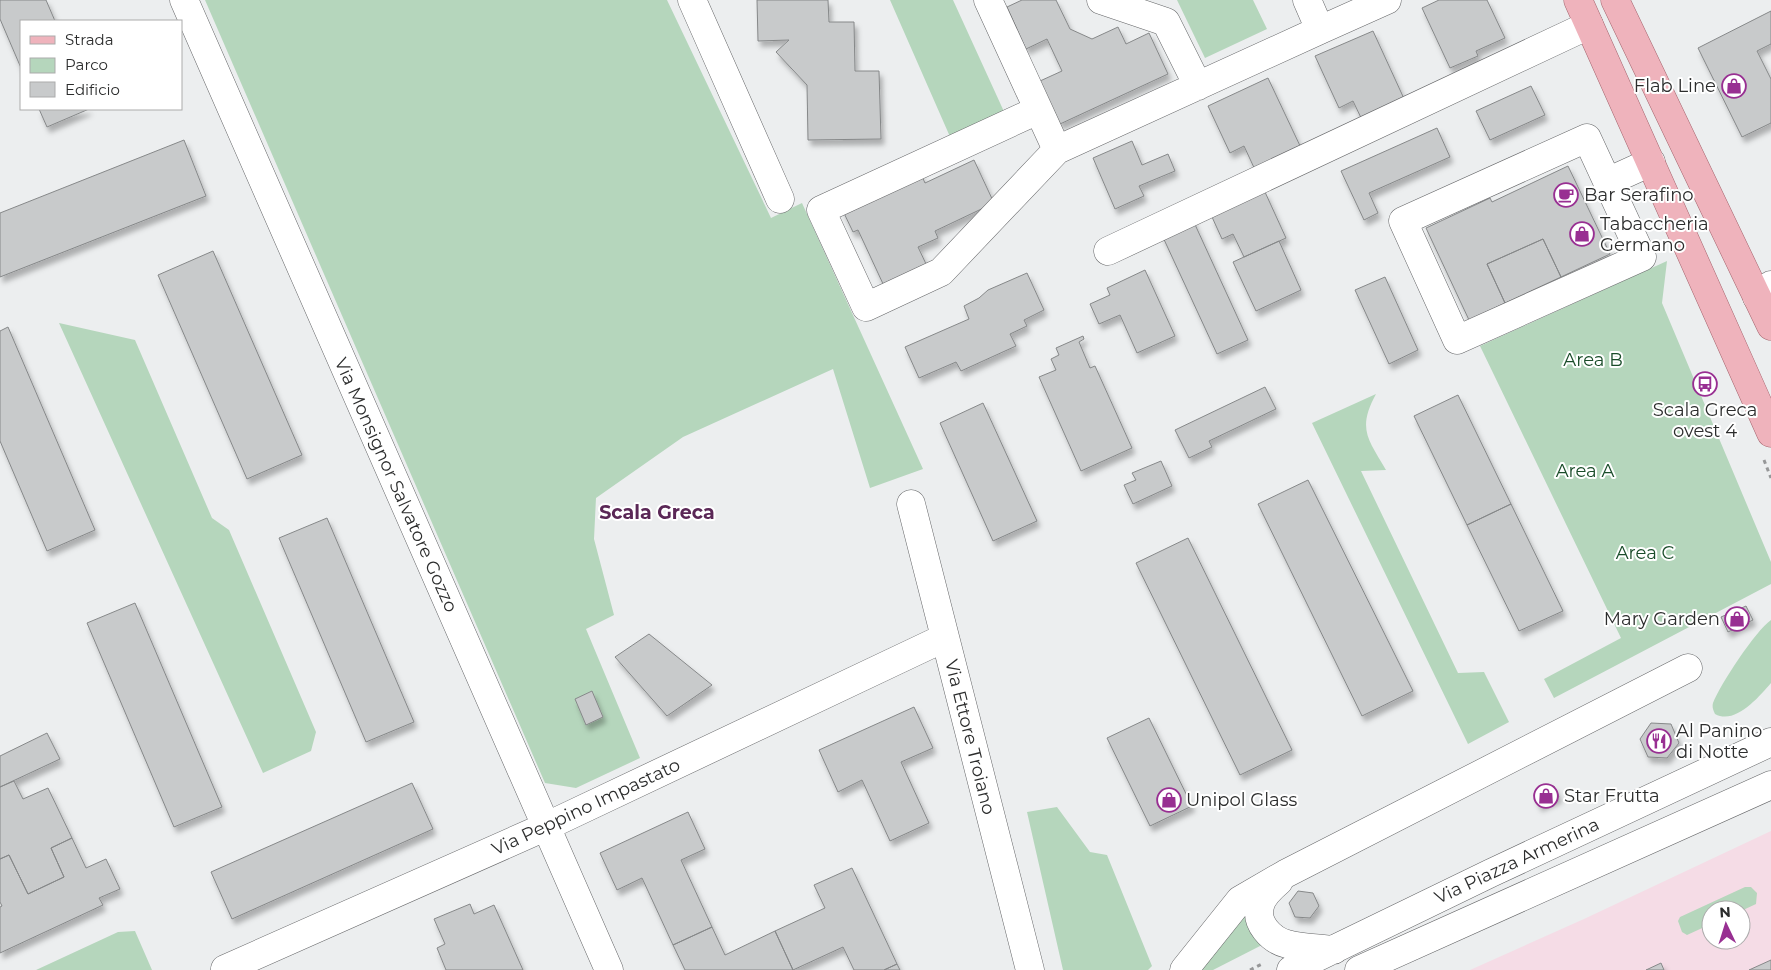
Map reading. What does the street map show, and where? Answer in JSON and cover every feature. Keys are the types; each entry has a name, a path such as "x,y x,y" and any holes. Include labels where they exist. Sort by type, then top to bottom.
{"main road":[{"path":"1578,0 1771,433"},
{"path":"1615,0 1764,291 1771,326"}],"street":[{"name":"Via Monsignor Salvatore Gozzo","path":"184,0 609,970"},
{"path":"692,0 780,199"},
{"path":"988,0 1057,150"},
{"path":"1101,0 1166,22 1198,86"},
{"path":"1306,0 1320,30"},
{"path":"1038,110 821,210 866,307 941,272 1057,150 1387,0"},
{"path":"1108,251 1590,25"},
{"path":"1587,138 1607,182 1642,257 1457,340 1403,221 1587,138"},
{"path":"1607,182 1650,162"},
{"name":"Via Ettore Troiano","path":"911,504 1030,970"},
{"name":"Via Peppino Impastato","path":"225,969 545,827 944,638"},
{"path":"1184,970 1240,900 1285,874 1688,668"},
{"name":"Via Piazza Armerina","path":"1291,970 1491,873 1771,742"},
{"name":"Via Piazza Armerina","path":"1359,970 1771,784"},
{"path":"1285,874 1269,890 1260,906 1260,922 1271,936 1286,944 1334,950"}],"shaded area":[{"path":"1771,831 1771,970 1470,970 1584,919"}],"green space":[{"path":"205,0 667,0 771,218 802,203 923,469 870,488 833,369 683,437 596,498 594,539 614,615 586,629 640,758 576,788 545,783"},
{"path":"890,0 953,0 1006,116 951,139"},
{"path":"1177,0 1253,0 1267,29 1205,58"},
{"path":"1667,261 1662,303 1771,562 1771,584 1554,698 1544,679 1621,638 1480,346"},
{"path":"59,323 135,340 212,518 229,530 316,732 311,751 263,773"},
{"path":"1376,394 1367,416 1367,433 1374,450 1386,470 1361,471 1458,673 1484,672 1509,722 1468,744 1312,423"},
{"path":"1771,620 1771,683 1760,696 1738,713 1730,716 1715,714 1713,703 1723,684 1748,646"},
{"path":"1057,807 1090,852 1107,855 1152,966 1148,970 1063,970 1027,812"},
{"path":"1745,887 1751,887 1757,893 1756,904 1751,906 1751,900 1717,900"},
{"path":"1249,905 1262,945 1213,970 1197,970"},
{"path":"1701,907 1701,929 1687,935 1682,932 1678,921 1680,917"},
{"path":"135,931 152,970 36,970 118,932"}],"building":[{"path":"0,0 46,0 55,20 20,20 20,66 0,19"},
{"path":"757,0 828,0 829,22 854,22 855,71 879,71 881,139 808,140 807,85 776,52 789,40 758,41"},
{"path":"1022,0 1056,0 1070,29 1092,39 1118,27 1126,44 1149,33 1168,74 1060,124 1040,81 1062,71 1047,39 1026,49 1007,7"},
{"path":"1439,0 1487,0 1505,38 1476,51 1478,56 1450,68 1422,8"},
{"path":"1771,11 1771,44 1757,51 1771,79 1771,123 1742,137 1698,48"},
{"path":"1373,31 1406,103 1363,122 1353,101 1339,108 1315,56"},
{"path":"1268,78 1302,150 1256,172 1244,146 1230,153 1208,106"},
{"path":"1531,86 1545,115 1490,140 1476,111"},
{"path":"39,110 87,110 47,127"},
{"path":"1437,128 1450,157 1369,193 1378,213 1364,220 1341,171"},
{"path":"184,140 206,196 0,277 0,213"},
{"path":"1132,141 1142,165 1168,154 1175,171 1139,186 1144,196 1115,209 1093,158"},
{"path":"974,160 994,203 935,231 938,238 918,247 927,266 884,286 858,230 853,232 842,209 921,174 925,183"},
{"path":"1568,166 1610,254 1561,277 1543,239 1487,264 1505,303 1469,320 1426,228 1490,198 1492,202"},
{"path":"1265,192 1286,238 1244,257 1233,234 1222,239 1212,217"},
{"path":"1192,218 1248,340 1217,354 1161,233"},
{"path":"1543,239 1561,277 1505,303 1487,264"},
{"path":"1279,241 1301,290 1256,311 1233,262"},
{"path":"213,251 302,455 247,479 158,275"},
{"path":"1145,270 1175,336 1137,353 1120,315 1099,324 1090,304 1110,295 1107,288"},
{"path":"1027,273 1044,310 1024,320 1027,326 1010,334 1016,346 961,371 956,362 919,378 905,347 969,319 964,306 979,298 988,290"},
{"path":"1385,277 1418,350 1389,364 1355,290"},
{"path":"8,327 95,530 47,551 0,441 0,331"},
{"path":"1083,336 1084,339 1079,342 1090,368 1095,366 1132,448 1081,471 1039,377 1056,370 1051,359 1059,355 1056,348"},
{"path":"1265,387 1276,409 1209,441 1212,447 1189,458 1175,430"},
{"path":"1458,395 1511,504 1467,525 1414,416"},
{"path":"983,403 1037,521 993,541 940,423"},
{"path":"1161,461 1172,486 1133,504 1124,485 1136,480 1132,473"},
{"path":"1308,480 1413,691 1362,716 1258,504"},
{"path":"1511,504 1563,611 1519,631 1467,525"},
{"path":"327,518 414,722 366,742 279,538"},
{"path":"1188,538 1292,750 1240,775 1136,563"},
{"path":"135,603 222,807 174,827 87,623"},
{"name":"Mary Garden","path":"1746,606 1753,620 1728,632 1721,617"},
{"path":"649,634 712,685 667,716 615,657"},
{"path":"592,691 603,717 586,725 575,699"},
{"path":"914,707 933,748 901,762 929,823 890,841 862,780 838,792 819,750"},
{"path":"1149,718 1192,806 1150,826 1107,738"},
{"name":"Al Panino di Notte","path":"1651,723 1671,724 1679,743 1667,758 1648,757 1640,739"},
{"path":"47,733 60,759 0,787 0,756"},
{"path":"14,781 23,799 48,788 72,838 51,848 64,877 28,894 9,855 0,859 0,787"},
{"path":"412,783 433,829 232,919 211,872"},
{"name":"Star Frutta","path":"1554,786 1559,797 1539,806 1534,795"},
{"path":"688,812 705,849 681,860 712,927 673,945 642,878 617,890 600,853"},
{"path":"72,838 86,868 106,859 120,889 99,898 103,905 0,953 0,907 2,906 0,902 0,859 9,855 28,894 64,877 51,848"},
{"path":"852,868 897,964 884,970 854,970 843,947 793,970 775,931 825,908 814,885"},
{"path":"1298,891 1313,893 1319,906 1310,918 1295,917 1289,903"},
{"path":"470,904 474,914 494,905 523,970 446,970 437,948 445,944 434,919"},
{"path":"712,927 725,955 775,931 793,970 685,970 673,945"},
{"path":"1771,960 1771,970 1749,970"},
{"path":"1661,963 1664,970 1646,970"},
{"path":"897,964 900,970 884,970"}],"place":[{"name":"Flab Line","path":"1734,86"},
{"name":"Bar Serafino","path":"1566,195"},
{"name":"Tabaccheria Germano","path":"1582,234"},
{"name":"Scala Greca ovest 4","path":"1705,384"},
{"name":"Mary Garden","path":"1737,619"},
{"name":"Al Panino di Notte","path":"1659,741"},
{"name":"Star Frutta","path":"1546,796"},
{"name":"Unipol Glass","path":"1169,800"}],"district":[{"name":"Scala Greca","path":"657,512"}],"park label":[{"name":"Area B","path":"1593,360"},
{"name":"Area A","path":"1585,471"},
{"name":"Area C","path":"1645,553"}]}
